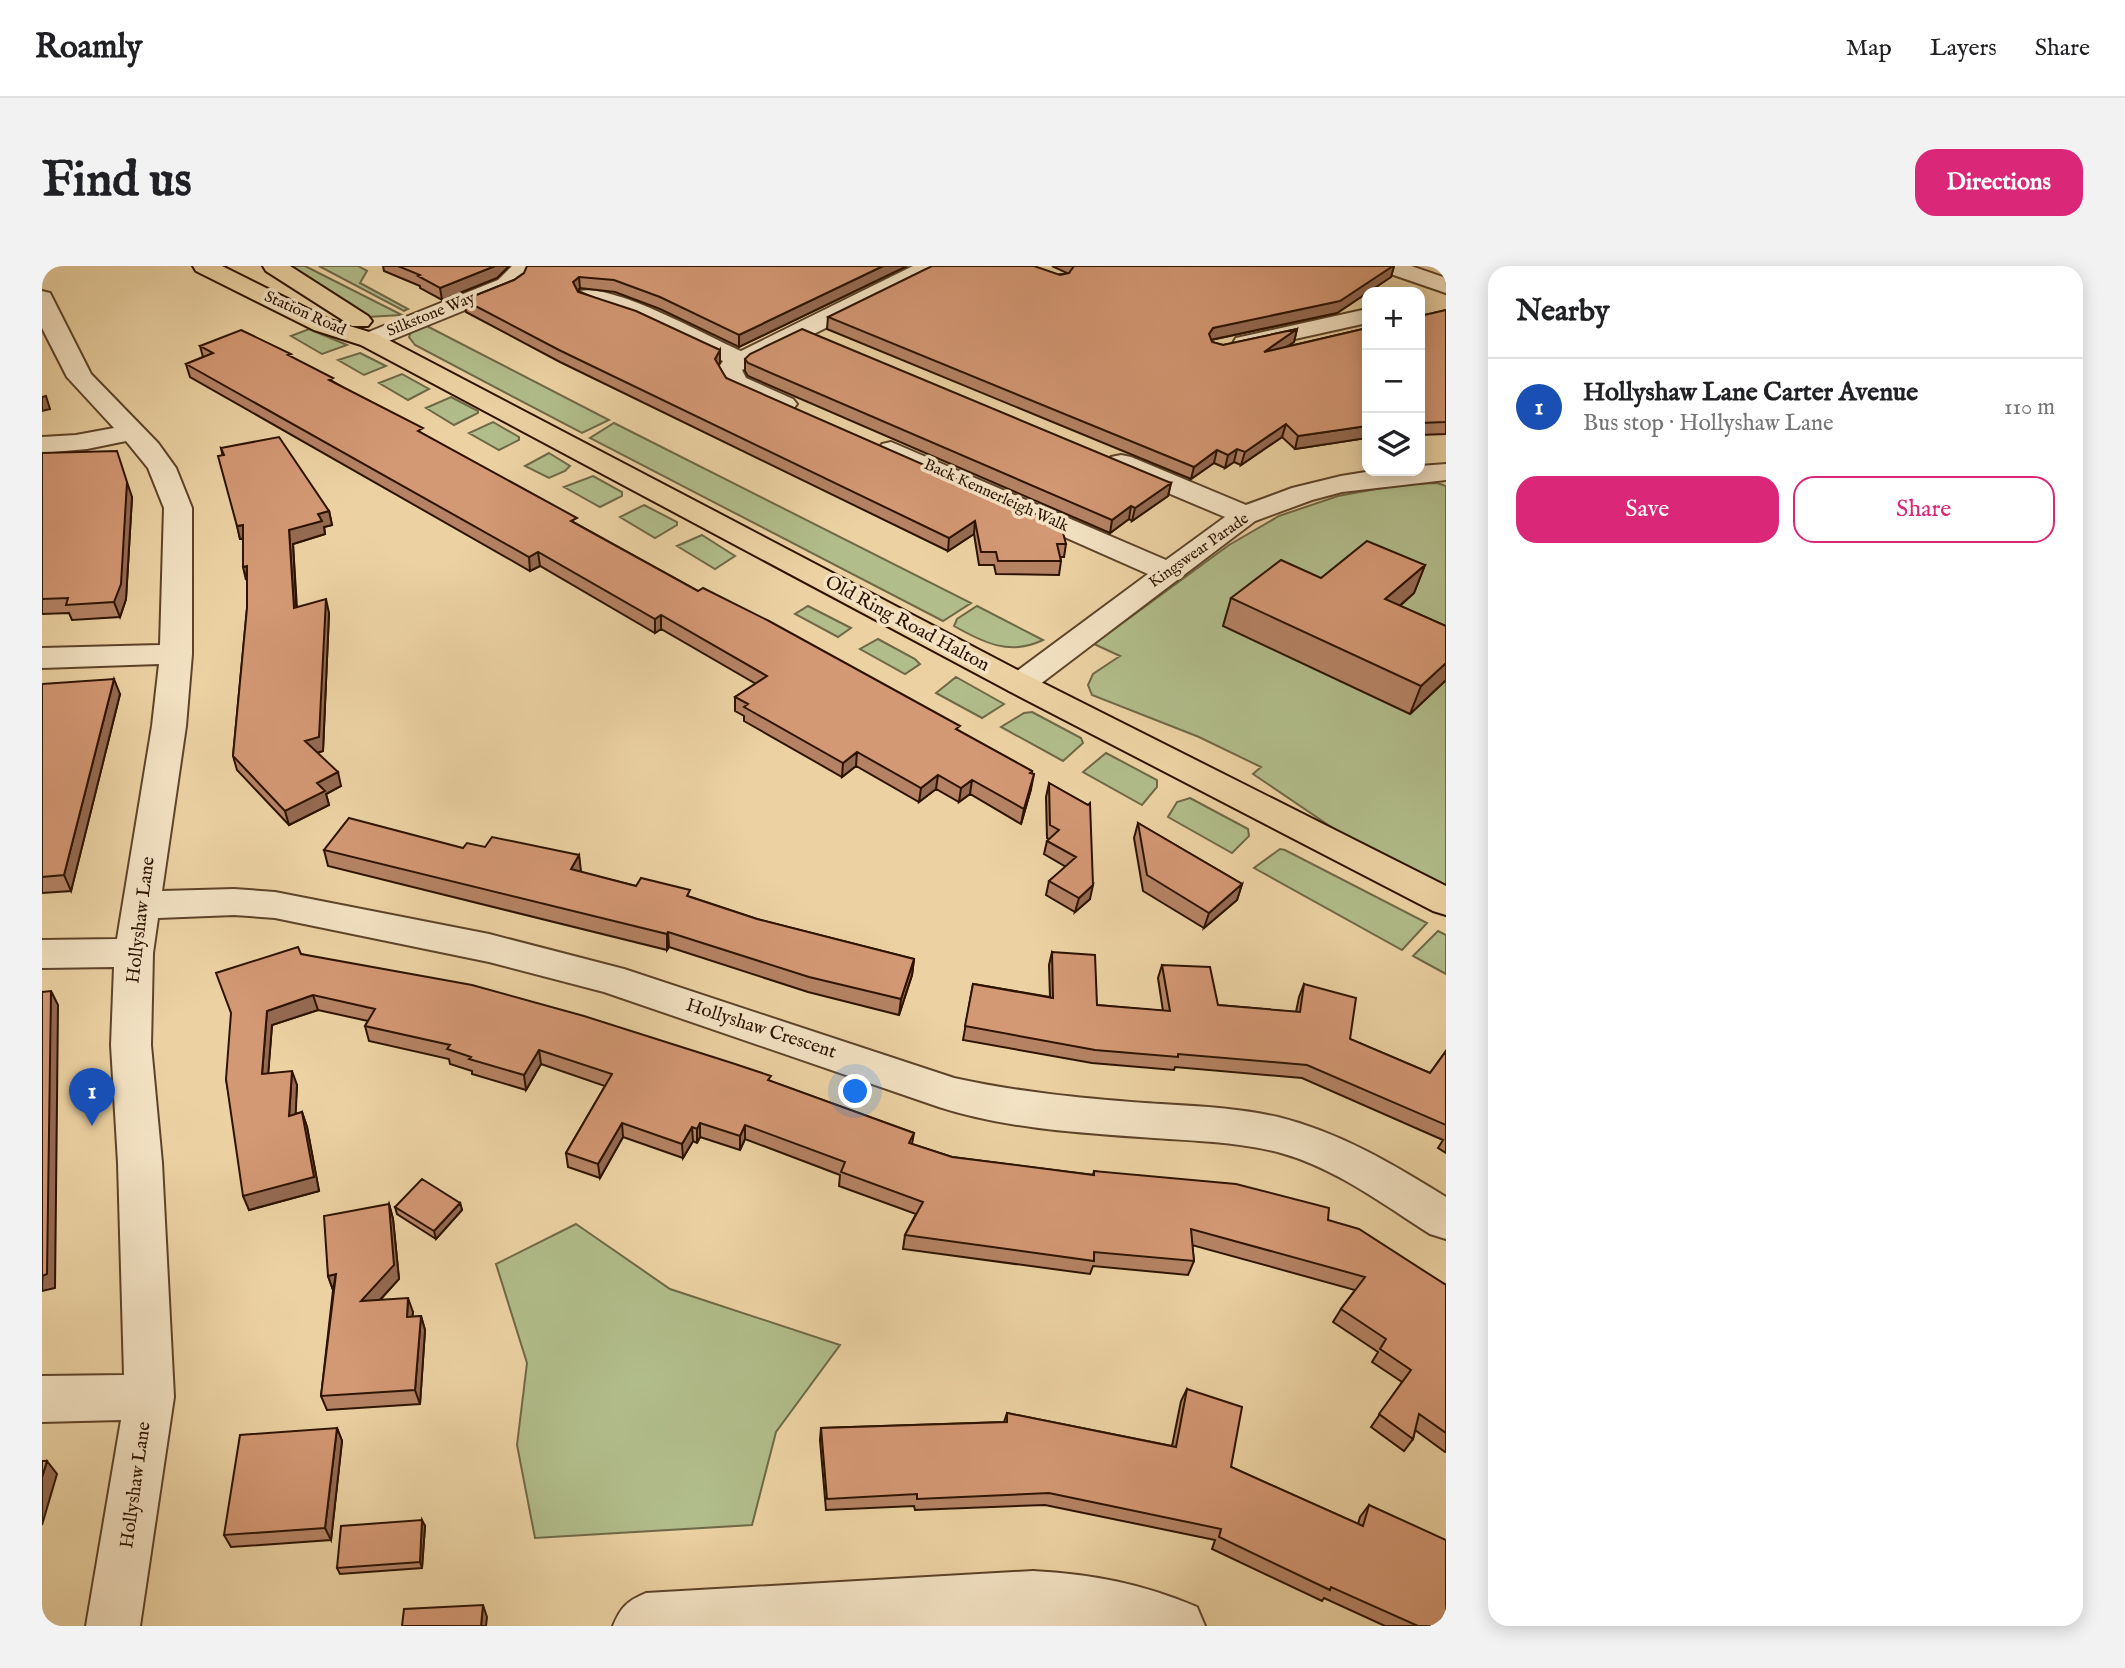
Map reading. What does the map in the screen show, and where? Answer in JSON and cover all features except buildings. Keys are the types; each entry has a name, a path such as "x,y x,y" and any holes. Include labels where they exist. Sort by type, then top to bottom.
{"main road":[{"name":"Station Road","path":"204,266 322,325 370,340 367,326 274,266"},
{"name":"Old Ring Road Halton","path":"370,340 1020,684 1446,902"}],"street":[{"name":"Silkstone Way","path":"370,340 506,285 523,266"},
{"path":"812,416 736,383 730,370 739,359 931,266"},
{"path":"1391,266 1446,286"},
{"path":"588,296 618,303 739,359"},
{"path":"1425,303 1446,297"},
{"name":"Hollyshaw Lane","path":"42,298 49,318 80,377 149,449 162,468 178,508 176,654 169,726 134,953 131,1045 140,1163 149,1397 113,1626"},
{"path":"1220,348 1362,317"},
{"path":"801,329 839,345"},
{"path":"42,445 67,445 131,431"},
{"name":"Back Kennerleigh Walk","path":"863,438 1168,572"},
{"path":"1093,452 1245,515"},
{"name":"Kingswear Parade","path":"1020,684 1245,515 1283,500 1342,484 1384,477 1446,472"},
{"path":"42,658 176,654"},
{"name":"Hollyshaw Crescent","path":"141,905 234,902 313,911 489,948 610,979 954,1094 995,1104 1043,1113 1219,1125 1294,1140 1368,1171 1446,1220"},
{"path":"42,954 134,953"},
{"path":"42,1399 149,1397"},
{"path":"640,1626 646,1620 1024,1597 1093,1602 1156,1616 1178,1626"}],"green space":[{"path":"282,266 305,266 402,315 367,317"},
{"path":"319,266 358,266 367,271 360,283 408,309 404,311"},
{"path":"419,322 609,420 582,433 415,345 409,337 413,326"},
{"path":"309,329 347,345 322,354 291,336"},
{"path":"360,353 386,366 364,375 338,360"},
{"path":"402,374 429,389 408,400 379,383"},
{"path":"451,397 478,413 454,425 426,408"},
{"path":"493,422 519,437 519,440 499,450 469,433"},
{"path":"614,423 971,603 943,621 590,438"},
{"path":"549,453 570,466 549,478 525,466"},
{"path":"593,476 622,492 622,496 600,507 564,487"},
{"path":"1437,483 1446,486 1446,888 1343,835 1253,774 1261,767 1199,737 1092,695 1088,685 1093,674 1120,656 1094,644 1229,545 1279,516 1338,496 1403,484"},
{"path":"644,505 677,522 677,525 655,538 620,517"},
{"path":"702,535 735,556 715,569 677,546"},
{"path":"808,606 851,628 838,637 795,614"},
{"path":"977,606 1043,640 1031,645 1008,647 976,638 954,626 957,619"},
{"path":"878,639 920,664 905,674 860,649"},
{"path":"956,677 1004,704 982,718 936,693"},
{"path":"1032,712 1081,738 1083,743 1063,761 1001,727 1024,713"},
{"path":"1106,753 1157,780 1157,787 1142,805 1083,772"},
{"path":"1190,798 1248,829 1249,836 1232,853 1168,817 1177,802"},
{"path":"1280,849 1427,923 1402,950 1254,868"},
{"path":"1438,931 1446,935 1446,974 1413,956"},
{"path":"576,1224 670,1289 840,1345 776,1432 752,1525 535,1538 517,1445 527,1363 496,1264"}],"place":[{"name":"Hollyshaw Lane Carter Avenue","path":"92,1126"}]}
